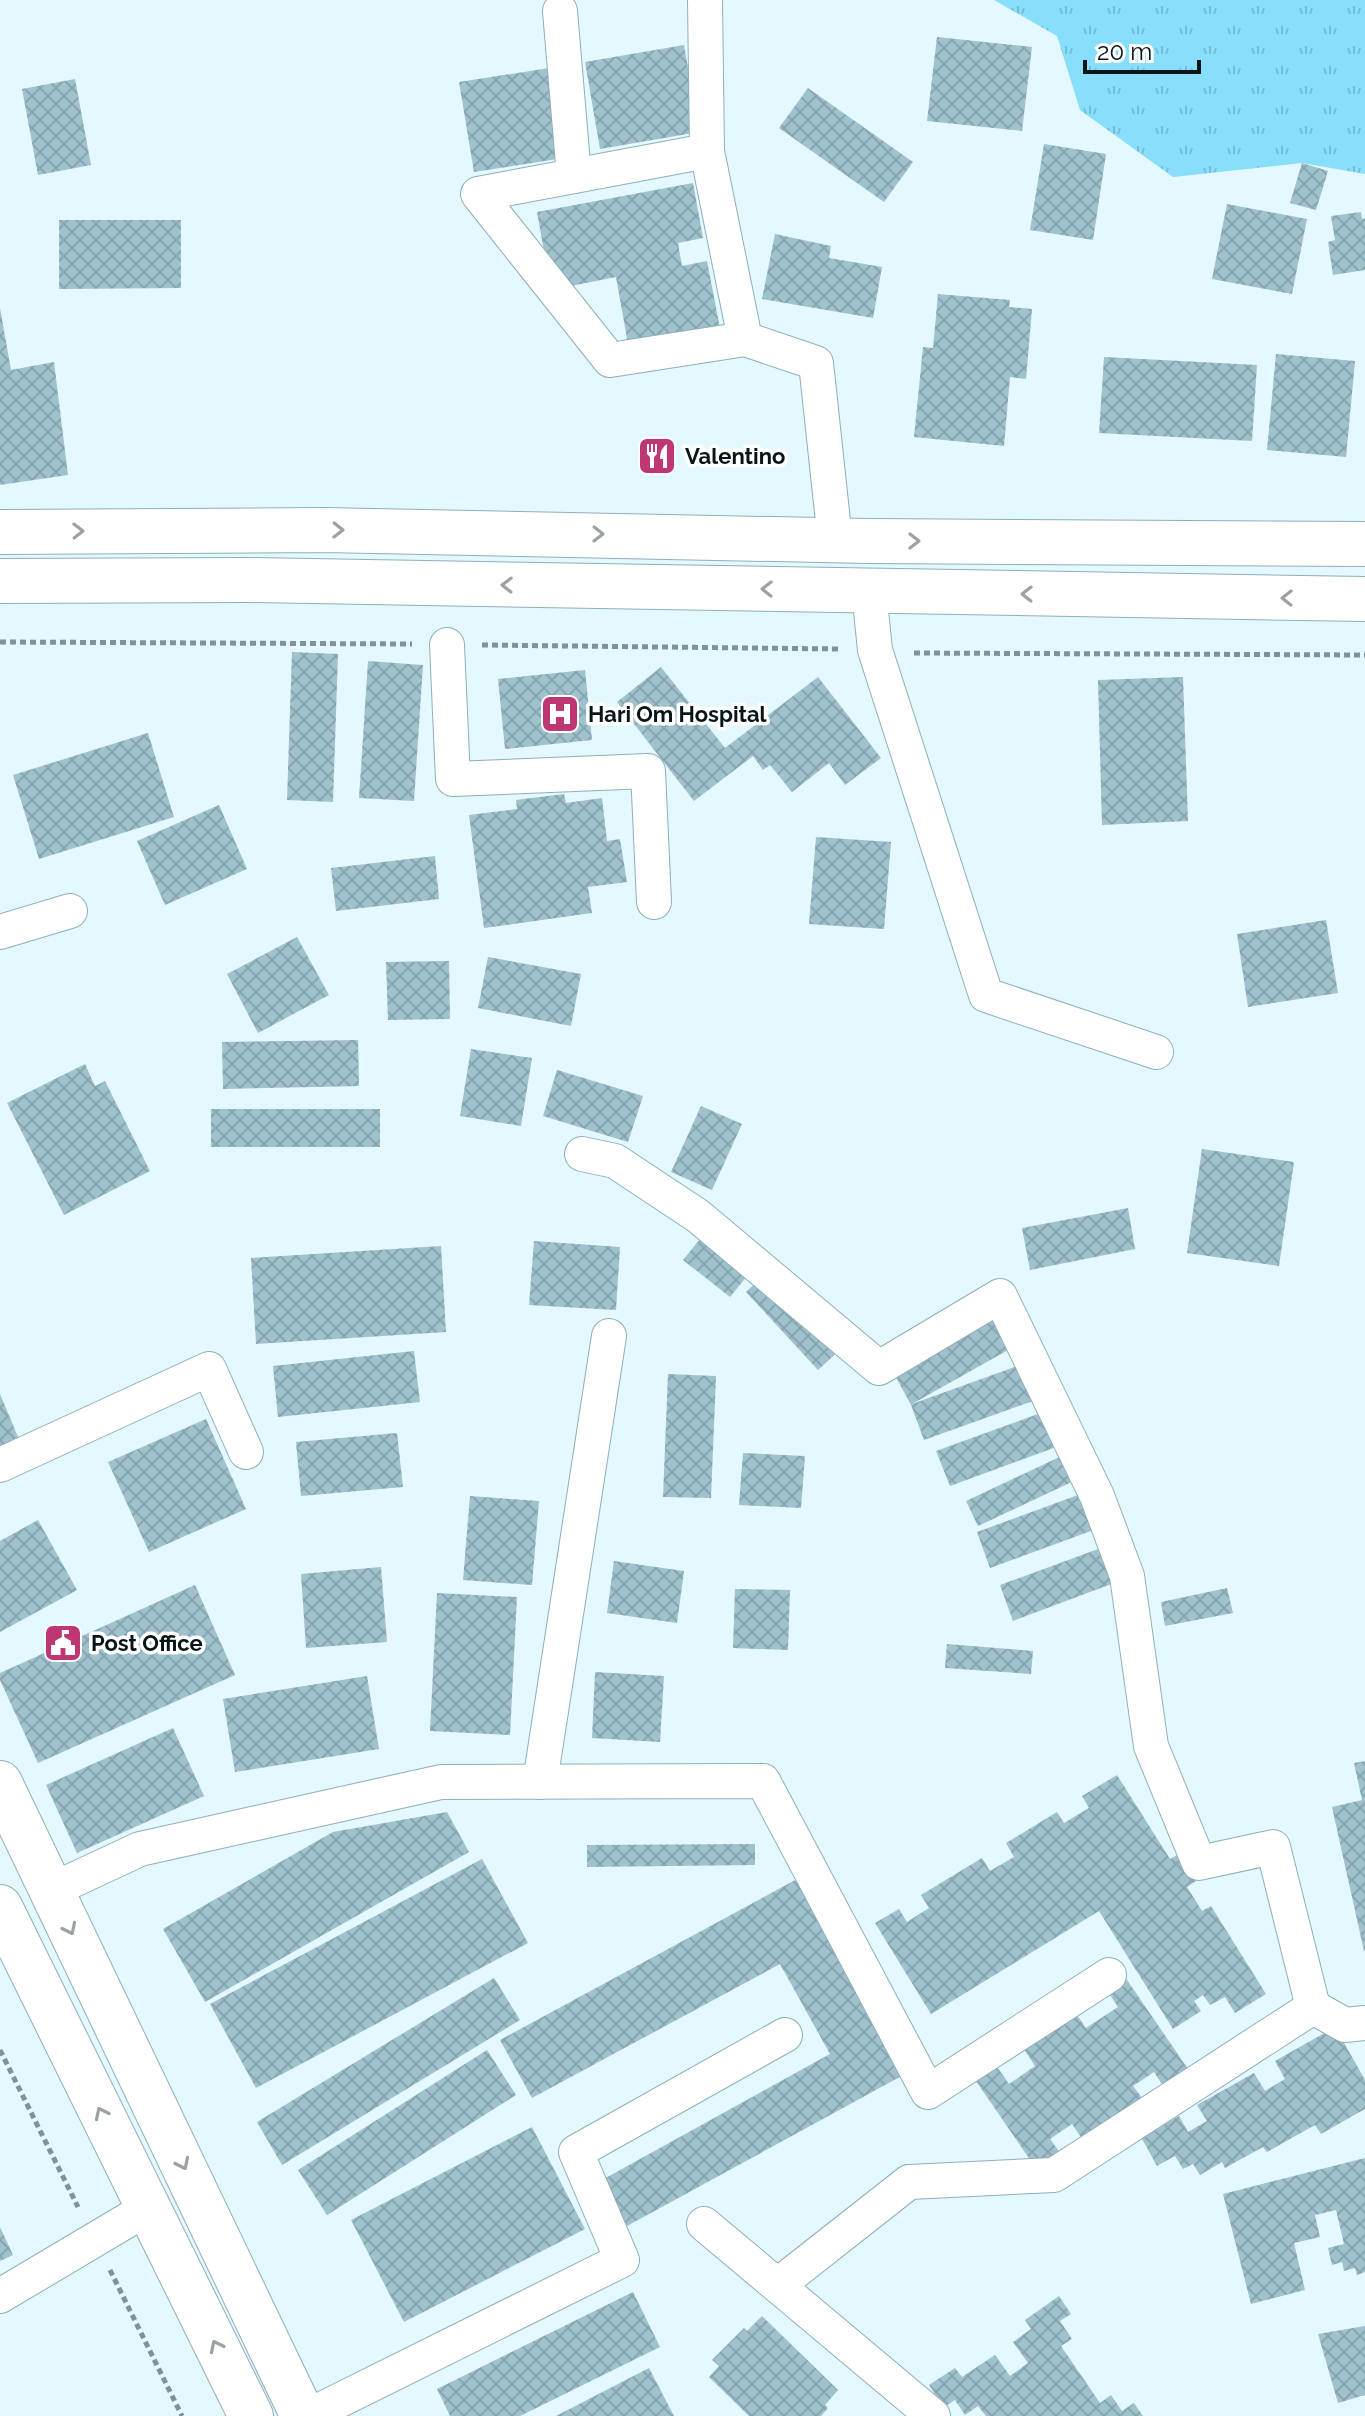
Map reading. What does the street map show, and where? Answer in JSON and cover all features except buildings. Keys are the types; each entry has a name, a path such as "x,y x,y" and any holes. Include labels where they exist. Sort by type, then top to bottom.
{"main road":[{"path":"0,532 324,530 852,540 1365,544"},
{"path":"852,540 869,591"},
{"path":"0,581 247,580 1365,599"},
{"path":"0,1783 306,2416"},
{"path":"0,1907 251,2416"}],"street":[{"path":"705,0 707,151 745,339"},
{"path":"560,11 574,176"},
{"path":"707,151 478,194 610,360 745,339 816,363 852,540"},
{"path":"869,591 875,650 986,995 1156,1052"},
{"path":"447,645 453,779 648,771 654,902"},
{"path":"0,932 70,911"},
{"path":"582,1154 615,1161 698,1216 879,1368 1000,1296 1097,1496 1127,1576 1151,1746 1199,1863 1273,1847 1313,2007 1345,2025 1365,2023"},
{"path":"540,1782 609,1336"},
{"path":"0,1465 209,1369 246,1452"},
{"path":"52,1890 140,1849 441,1782 763,1781 928,2092 1109,1975"},
{"path":"778,2285 909,2182 1054,2175 1313,2007"},
{"path":"306,2416 622,2260 576,2152 785,2035"},
{"path":"0,2296 148,2208"},
{"path":"704,2224 933,2416"}],"path":[{"path":"0,642 1365,655"}],"green space":[{"path":"994,0 1365,0 1365,174 1302,163 1173,177 1080,110 1057,36"}],"place":[{"name":"Valentino","path":"657,456"},
{"name":"Hari Om Hospital","path":"560,714"},
{"name":"Post Office","path":"63,1643"}]}
